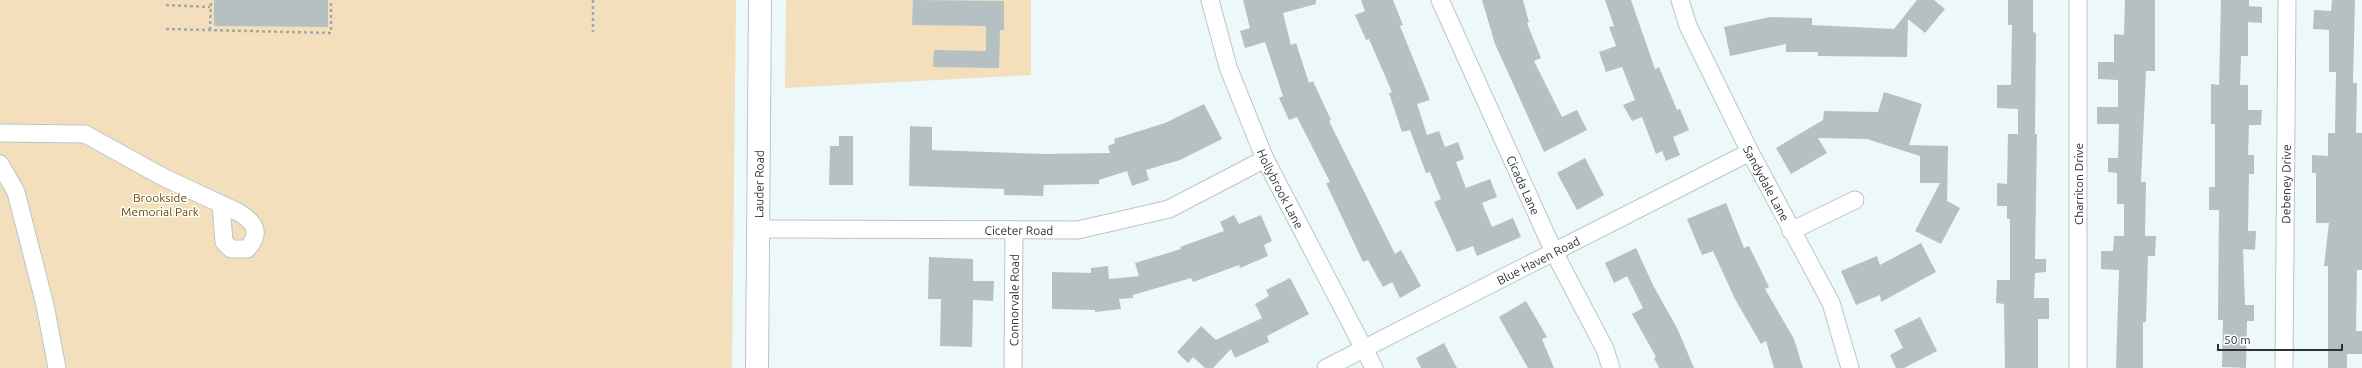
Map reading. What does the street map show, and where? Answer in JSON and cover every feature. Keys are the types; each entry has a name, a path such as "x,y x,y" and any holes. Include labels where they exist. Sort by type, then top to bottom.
{"main road":[{"name":"Lauder Road","path":"757,368 760,0"}],"street":[{"name":"Hollybrook Lane","path":"1210,0 1228,67 1265,159 1365,348 1374,368"},
{"name":"Cicada Lane","path":"1440,0 1554,252 1605,349 1611,368"},
{"name":"Sandydale Lane","path":"1680,0 1688,26 1750,152 1831,303 1850,368"},
{"name":"Charriton Drive","path":"2078,0 2078,368"},
{"name":"Debeney Drive","path":"2284,368 2288,0"},
{"path":"0,133 85,134 163,177 221,204"},
{"name":"Blue Haven Road","path":"1326,368 1750,152"},
{"name":"Ciceter Road","path":"758,229 1078,230 1169,209 1265,159"},
{"path":"0,164 16,192 45,305 57,368"},
{"path":"1792,231 1855,200"},
{"name":"Connorvale Road","path":"1013,368 1014,231"}],"path":[{"path":"210,30 211,0"},
{"path":"166,29 331,33 332,0"},
{"path":"592,0 593,32"},
{"path":"166,5 210,7"}],"green space":[{"name":"Brookside Memorial Park","path":"0,0 736,0 732,368 0,368"},
{"path":"786,0 1031,0 1031,75 785,88"}],"building":[{"path":"214,0 328,0 328,27 214,26"},
{"path":"913,0 1004,1 1004,30 1000,30 999,68 933,67 934,50 986,51 986,26 912,25"},
{"path":"1243,0 1316,0 1316,4 1283,13 1291,45 1296,43 1309,83 1313,81 1331,120 1329,121 1395,254 1401,250 1421,286 1400,298 1392,282 1383,287 1368,260 1363,262 1326,183 1330,182 1297,117 1289,120 1279,98 1283,96 1265,42 1245,48 1240,31 1250,28"},
{"path":"1361,0 1393,0 1403,25 1400,26 1430,100 1417,104 1427,135 1439,131 1445,147 1458,142 1464,159 1456,162 1466,188 1490,179 1497,197 1482,203 1492,227 1513,218 1521,237 1477,256 1473,246 1457,252 1434,202 1441,199 1430,172 1426,173 1410,130 1402,132 1389,93 1392,92 1369,39 1366,40 1355,15 1365,11"},
{"path":"1482,0 1523,0 1529,22 1527,23 1541,58 1534,61 1562,117 1577,110 1587,130 1544,152 1495,44"},
{"path":"1605,0 1631,0 1655,69 1659,67 1677,110 1680,109 1689,130 1673,137 1680,155 1666,161 1662,151 1656,154 1642,117 1632,121 1623,105 1635,100 1622,67 1606,72 1599,52 1616,46 1609,27 1614,26"},
{"path":"1917,0 1934,0 1945,9 1925,33 1908,19 1907,57 1818,56 1818,52 1786,52 1786,44 1730,56 1724,27 1770,17 1812,18 1812,25 1894,29"},
{"path":"2008,0 2033,0 2033,32 2036,33 2035,134 2037,134 2035,259 2046,259 2046,272 2035,273 2034,298 2049,298 2049,319 2038,319 2038,368 2005,368 2004,304 1996,303 1997,280 2010,280 2010,219 2007,219 2007,206 1997,206 1997,183 2007,184 2008,134 2018,134 2018,109 1997,108 1997,85 2011,85 2012,25 2008,25"},
{"path":"2125,0 2155,0 2155,71 2146,71 2141,182 2146,182 2145,236 2156,236 2155,256 2148,256 2146,322 2143,322 2143,368 2116,368 2119,270 2101,269 2101,251 2113,251 2114,236 2124,236 2124,204 2117,204 2117,173 2108,172 2108,158 2118,158 2119,124 2097,124 2097,107 2118,107 2118,80 2098,79 2098,62 2114,62 2114,34 2124,35"},
{"path":"2221,0 2249,0 2249,6 2262,7 2262,23 2248,22 2248,56 2241,56 2240,85 2248,85 2248,110 2262,110 2261,125 2249,125 2248,155 2254,155 2254,174 2249,174 2248,231 2256,231 2255,250 2243,249 2245,305 2254,305 2254,321 2247,321 2246,368 2222,367 2223,320 2218,320 2219,210 2209,210 2209,187 2215,187 2215,124 2211,124 2211,84 2219,85"},
{"path":"2332,0 2355,0 2353,83 2357,83 2356,133 2362,133 2362,270 2357,270 2356,331 2362,331 2362,354 2347,354 2347,368 2328,368 2328,266 2324,266 2329,223 2316,223 2316,173 2312,173 2312,155 2328,156 2328,133 2335,133 2336,72 2329,72 2329,30 2313,29 2314,10 2331,11"},
{"path":"1884,92 1922,104 1909,145 1948,146 1947,201 1960,208 1941,244 1915,231 1940,183 1920,183 1920,156 1867,139 1818,138 1827,153 1791,174 1776,148 1823,120 1824,111 1878,112"},
{"path":"1204,104 1222,139 1180,160 1146,170 1149,180 1132,186 1127,171 1099,180 1099,184 1044,185 1043,196 1004,195 1004,189 909,186 910,126 932,127 932,150 1044,154 1110,153 1108,146 1115,143 1114,139 1165,123"},
{"path":"839,136 853,136 853,185 829,185 830,146 839,146"},
{"path":"1585,158 1604,195 1577,210 1557,173"},
{"path":"1726,203 1744,248 1749,246 1769,287 1765,289 1794,339 1803,368 1774,368 1766,341 1761,344 1735,299 1713,251 1702,255 1687,219"},
{"path":"1234,215 1239,224 1261,215 1272,241 1264,245 1268,256 1240,268 1239,265 1193,282 1191,278 1133,295 1133,298 1119,299 1121,309 1095,312 1095,310 1052,309 1052,272 1091,273 1091,268 1108,266 1109,279 1139,276 1135,263 1181,249 1180,247 1224,231 1220,222"},
{"path":"1921,243 1936,272 1881,302 1880,295 1856,305 1841,271 1877,256 1880,265"},
{"path":"1636,248 1653,285 1678,330 1694,368 1659,368 1654,358 1656,357 1632,314 1643,308 1627,276 1614,283 1605,263"},
{"path":"929,257 973,259 973,281 994,281 993,301 973,300 972,347 940,346 941,299 928,299"},
{"path":"1290,278 1309,314 1267,336 1269,342 1235,358 1231,349 1213,368 1205,368 1193,357 1188,363 1177,352 1201,326 1216,340 1262,318 1255,304 1269,296 1266,290"},
{"path":"1526,301 1547,337 1542,339 1554,368 1528,368 1499,317"},
{"path":"1920,317 1937,351 1904,368 1896,368 1890,355 1903,348 1894,330"},
{"path":"1444,343 1457,368 1421,368 1416,358"}]}
